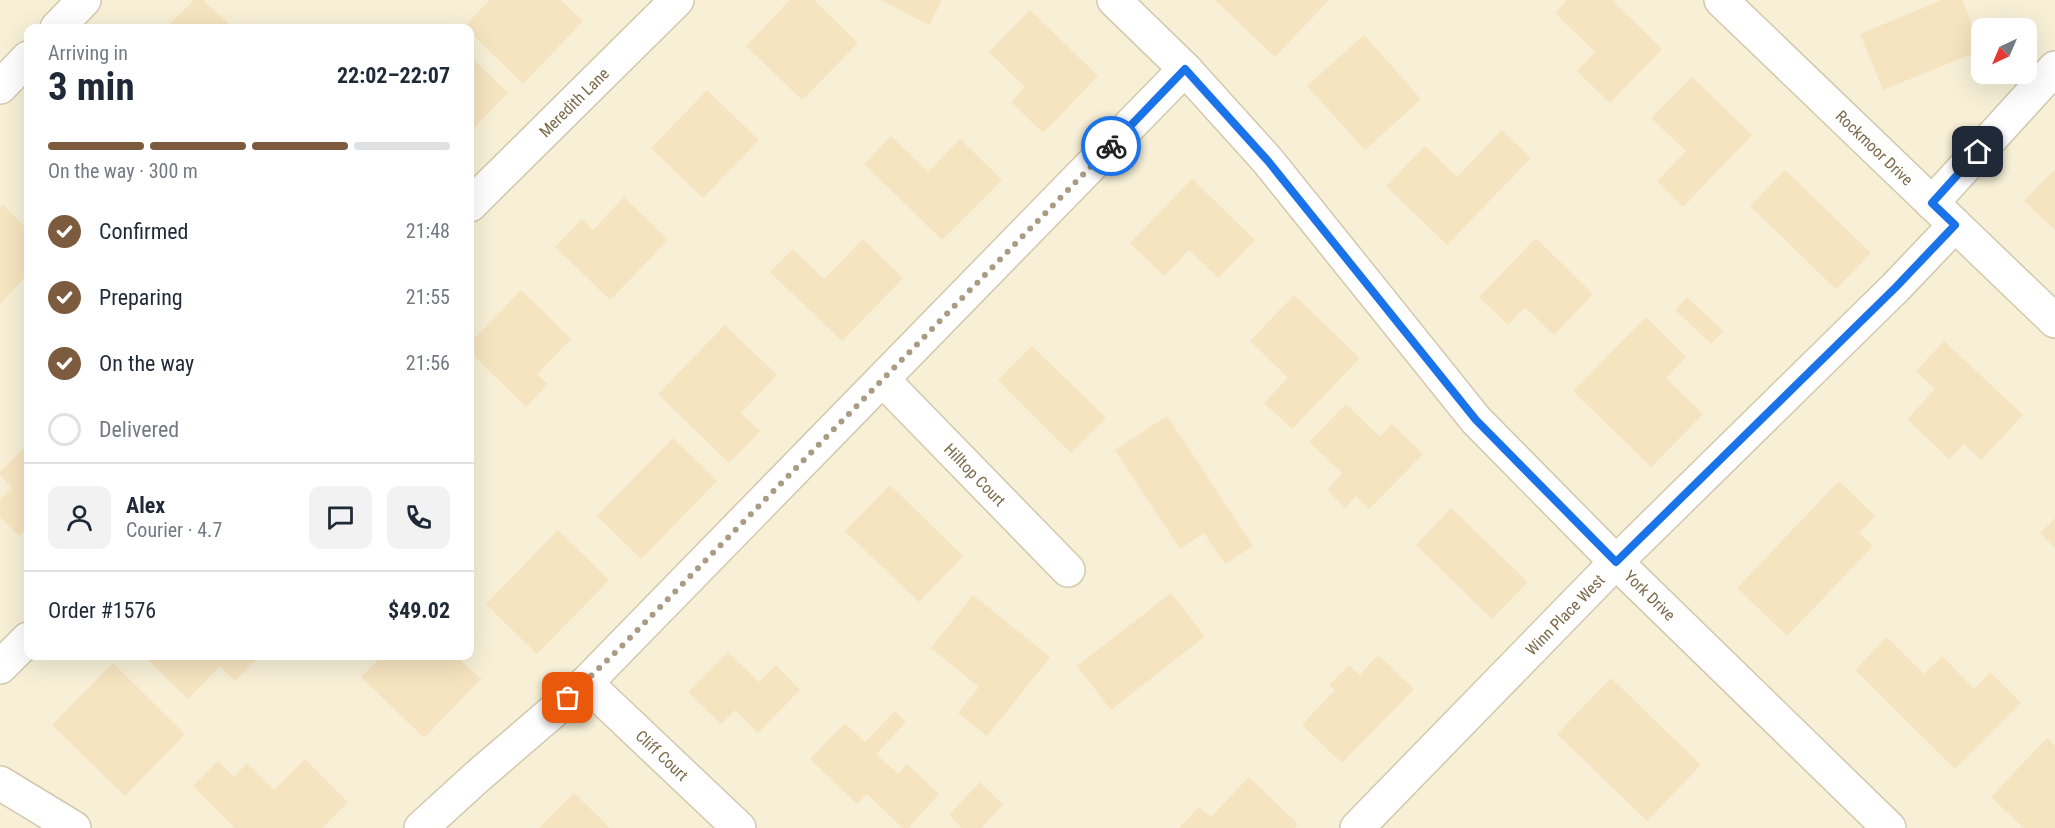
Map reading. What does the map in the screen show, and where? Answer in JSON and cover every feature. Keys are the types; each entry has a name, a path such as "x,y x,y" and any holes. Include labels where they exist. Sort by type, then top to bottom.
{"street":[{"path":"61,24 84,0"},
{"name":"Meredith Lane","path":"474,201 677,0"},
{"name":"York Drive","path":"1114,0 1185,69 1268,161 1476,420 1616,562 1889,828"},
{"name":"Rockmoor Drive","path":"1721,0 2055,321"},
{"path":"0,87 24,62"},
{"name":"Winn Place West","path":"1358,828 1616,562 1896,287 1944,214 2055,68"},
{"path":"421,828 586,683 1185,69"},
{"name":"Hilltop Court","path":"883,380 1068,570"},
{"path":"0,667 24,643"},
{"name":"Cliff Court","path":"586,683 740,828"},
{"path":"0,783 74,828"}],"shaded area":[{"path":"0,0 2055,0 2055,828 0,828"}],"building":[{"path":"194,0 203,0 229,24 170,24"},
{"path":"490,0 561,0 583,21 523,84 474,36 474,24 467,24"},
{"path":"790,0 814,0 858,43 802,100 746,46"},
{"path":"881,0 942,0 929,25"},
{"path":"1215,0 1329,0 1275,57"},
{"path":"1567,0 1612,0 1662,49 1610,103 1577,71 1595,52 1555,13"},
{"path":"1942,0 1962,0 1971,22 1971,54 1883,90 1860,34"},
{"path":"1030,10 1098,76 1043,133 1011,102 1025,87 989,52"},
{"path":"1364,35 1421,99 1365,150 1307,86"},
{"path":"474,60 508,93 474,128"},
{"path":"1692,77 1752,135 1683,207 1657,181 1686,151 1651,118"},
{"path":"707,90 759,140 703,198 651,148"},
{"path":"1502,130 1531,158 1447,245 1386,186 1425,146 1457,177"},
{"path":"891,136 928,172 960,139 1002,180 942,240 864,164"},
{"path":"2055,169 2055,230 2024,201"},
{"path":"1785,170 1871,253 1836,289 1750,206"},
{"path":"1192,179 1255,240 1218,278 1189,250 1164,276 1130,243"},
{"path":"624,197 668,240 610,300 555,247 582,219 593,230"},
{"path":"3,205 24,226 24,278 0,304 0,208"},
{"path":"1536,238 1593,294 1554,335 1525,307 1508,325 1479,297"},
{"path":"863,239 903,278 842,341 770,272 793,249 824,279"},
{"path":"521,290 571,339 537,374 548,384 526,407 474,356 474,339"},
{"path":"1294,295 1360,358 1292,429 1264,403 1288,378 1250,341"},
{"path":"1687,297 1723,331 1711,344 1675,310"},
{"path":"1646,317 1686,357 1666,378 1703,414 1651,467 1573,391"},
{"path":"725,325 777,375 741,413 760,431 729,463 658,394"},
{"path":"1944,341 2023,415 1981,460 1964,444 1949,459 1907,419 1935,389 1916,371"},
{"path":"1032,346 1106,418 1071,453 998,380"},
{"path":"1346,404 1380,437 1392,424 1423,454 1369,509 1356,496 1345,508 1327,490 1342,473 1309,442"},
{"path":"1167,416 1253,546 1225,564 1204,533 1180,549 1115,450"},
{"path":"673,438 717,481 641,559 597,516"},
{"path":"24,448 24,530 19,536 0,517 0,500 12,488 0,472"},
{"path":"1839,481 1875,516 1859,533 1873,546 1787,636 1737,588"},
{"path":"890,485 963,556 919,602 845,531"},
{"path":"1451,508 1528,582 1492,619 1416,545"},
{"path":"2055,518 2055,548 2040,533"},
{"path":"558,530 609,580 537,654 486,604"},
{"path":"1171,593 1205,636 1111,710 1077,666"},
{"path":"973,595 1050,657 987,736 958,713 979,687 931,648"},
{"path":"1887,637 1924,674 1942,656 1974,689 1990,672 2021,703 1955,769 1855,670"},
{"path":"728,652 759,682 776,665 800,690 758,733 735,710 721,724 688,692"},
{"path":"1378,655 1414,689 1342,763 1302,725 1335,690 1329,685 1349,665 1360,675"},
{"path":"148,660 256,660 235,681 220,666 188,699"},
{"path":"378,660 460,660 481,679 424,738 361,677"},
{"path":"113,663 185,734 125,796 52,725"},
{"path":"1611,678 1701,765 1647,821 1557,734"},
{"path":"895,711 906,722 876,754 898,774 907,764 939,794 908,828 903,828 867,794 857,804 810,759 845,723 865,742"},
{"path":"2047,738 2055,746 2055,828 2024,828 1991,797"},
{"path":"305,759 348,802 322,828 235,828 193,786 218,761 234,777 247,763 274,790"},
{"path":"1249,777 1298,824 1294,828 1179,828 1199,807 1211,817"},
{"path":"980,782 1003,805 981,828 962,828 949,815"},
{"path":"574,793 610,828 539,828"}],"way so far":[{"path":"568,698 586,683 1111,146"}],"route":[{"path":"1111,146 1185,69 1268,161 1476,420 1616,562 1896,287 1955,225 1932,203 1978,152"}]}
